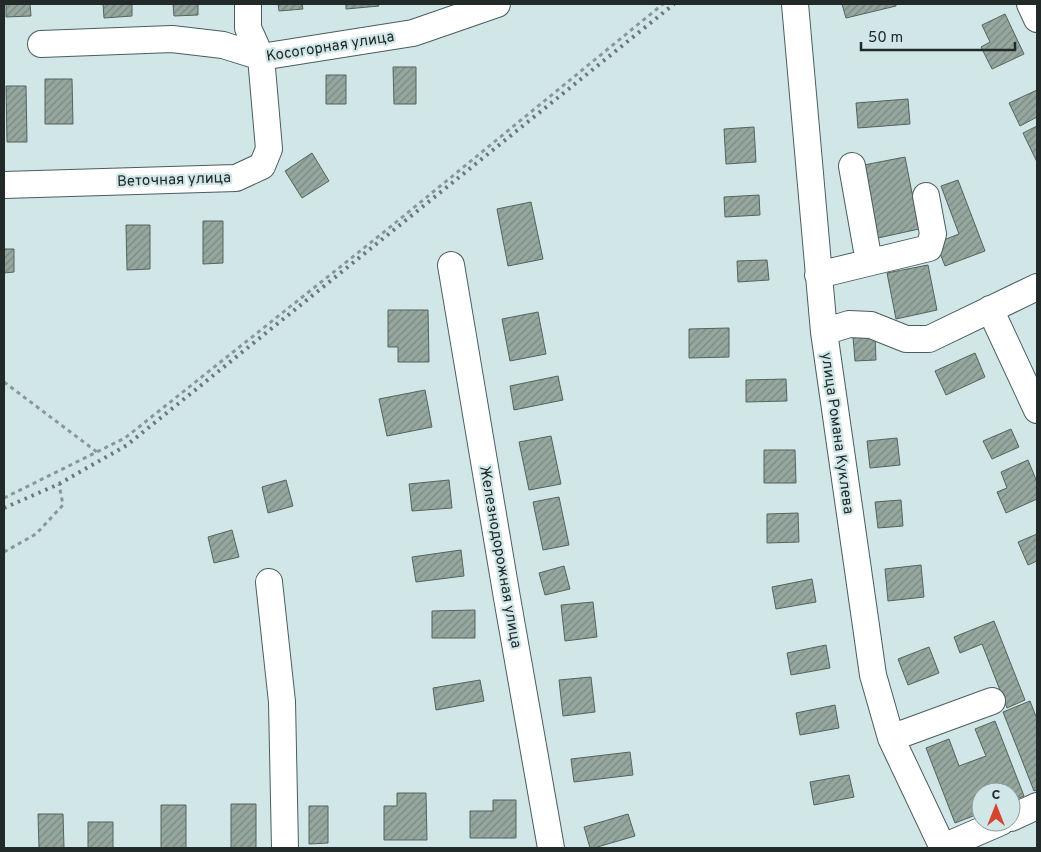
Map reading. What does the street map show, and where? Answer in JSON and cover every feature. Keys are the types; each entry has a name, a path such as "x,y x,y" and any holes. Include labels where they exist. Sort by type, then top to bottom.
{"street":[{"name":"Веточная улица","path":"4,185 236,178 262,166 269,149 261,57 248,28 248,4"},
{"name":"Косогорная улица","path":"41,44 172,39 223,45 261,57 413,33 497,4"},
{"name":"улица Романа Куклева","path":"795,4 824,332 873,676 891,738 942,848"},
{"path":"1030,4 1037,19"},
{"path":"852,166 869,262"},
{"path":"818,275 929,248 933,234 926,196"},
{"name":"Железнодорожная улица","path":"451,264 551,848"},
{"path":"824,332 849,324 871,325 906,339 929,339 1037,287"},
{"path":"990,309 1037,410"},
{"path":"269,582 282,702 285,848"},
{"path":"891,738 992,701"},
{"path":"1021,813 1037,806"},
{"path":"942,848 978,832"}],"path":[{"path":"4,498 126,438 384,232 663,4"},
{"path":"4,382 98,452"},
{"path":"4,552 36,534 63,505 59,484"}],"building":[{"path":"6,4 30,4 31,16 6,17"},
{"path":"103,4 132,4 132,16 104,18"},
{"path":"173,4 198,4 198,15 174,16"},
{"path":"278,4 302,4 303,9 279,11"},
{"path":"346,4 378,4 379,6 346,9"},
{"path":"842,4 896,4 896,6 846,18"},
{"path":"1005,14 1024,54 992,69 981,47 990,42 982,25"},
{"path":"393,67 416,67 416,104 394,104"},
{"path":"326,75 346,75 346,104 326,104"},
{"path":"45,79 72,79 73,124 45,124"},
{"path":"6,86 26,86 27,142 7,142"},
{"path":"1037,90 1037,117 1020,126 1009,103"},
{"path":"908,99 910,124 858,128 856,103"},
{"path":"1037,126 1037,162 1023,133"},
{"path":"754,127 756,162 726,164 724,129"},
{"path":"312,153 329,181 302,198 285,171"},
{"path":"905,157 919,229 878,238 864,165"},
{"path":"958,180 985,251 945,266 936,243 959,234 941,186"},
{"path":"759,195 760,215 725,217 724,197"},
{"path":"531,202 543,259 508,266 497,209"},
{"path":"203,221 223,221 223,263 203,264"},
{"path":"126,225 150,225 150,269 127,270"},
{"path":"4,249 14,249 14,272 4,273"},
{"path":"767,260 769,280 738,282 737,261"},
{"path":"928,265 937,310 896,319 887,273"},
{"path":"388,310 428,310 429,362 398,362 398,347 388,347"},
{"path":"538,312 546,354 510,361 502,319"},
{"path":"729,328 729,357 689,358 689,329"},
{"path":"875,336 876,360 855,361 853,337"},
{"path":"975,353 985,377 946,395 935,371"},
{"path":"558,376 563,400 514,410 510,386"},
{"path":"786,379 787,401 746,402 746,380"},
{"path":"425,390 432,427 387,436 379,399"},
{"path":"1011,429 1019,447 992,459 983,441"},
{"path":"551,436 561,484 529,490 519,442"},
{"path":"897,438 900,465 870,468 867,441"},
{"path":"764,450 795,450 796,483 764,483"},
{"path":"1028,460 1037,482 1037,499 1006,513 997,492 1007,488 1001,472"},
{"path":"286,480 293,506 268,513 262,487"},
{"path":"449,480 452,508 412,511 409,484"},
{"path":"559,497 569,545 543,550 533,502"},
{"path":"901,500 903,526 878,528 875,502"},
{"path":"798,513 799,542 767,543 767,514"},
{"path":"232,530 239,557 214,563 208,537"},
{"path":"1037,534 1037,561 1028,565 1018,542"},
{"path":"461,550 464,576 416,582 412,557"},
{"path":"921,565 924,597 888,601 885,569"},
{"path":"564,566 570,589 545,595 539,573"},
{"path":"812,579 816,602 776,609 772,587"},
{"path":"593,602 597,637 565,641 561,605"},
{"path":"475,610 475,638 432,638 432,611"},
{"path":"994,621 1025,700 1007,708 982,644 960,653 954,637"},
{"path":"826,645 830,668 791,675 787,653"},
{"path":"929,647 939,673 908,685 898,659"},
{"path":"591,677 595,712 563,716 559,680"},
{"path":"480,680 484,701 436,710 433,688"},
{"path":"1030,701 1037,719 1037,790 1034,791 1003,712"},
{"path":"835,705 839,728 800,735 796,713"},
{"path":"995,721 1019,782 971,782 971,817 955,823 926,748 949,739 959,766 986,756 975,729"},
{"path":"630,752 633,775 574,782 571,759"},
{"path":"849,775 854,797 814,805 810,782"},
{"path":"397,793 426,793 427,840 384,840 384,806 397,806"},
{"path":"493,800 516,800 516,838 470,838 470,811 493,811"},
{"path":"231,804 256,804 256,848 231,848"},
{"path":"161,805 186,805 186,848 161,848"},
{"path":"309,806 328,806 328,843 309,844"},
{"path":"38,814 63,814 64,848 39,848"},
{"path":"628,814 635,836 590,848 584,827"},
{"path":"88,822 113,822 113,848 88,848"}],"railway":[{"path":"4,508 59,484 127,445 674,4"}]}
